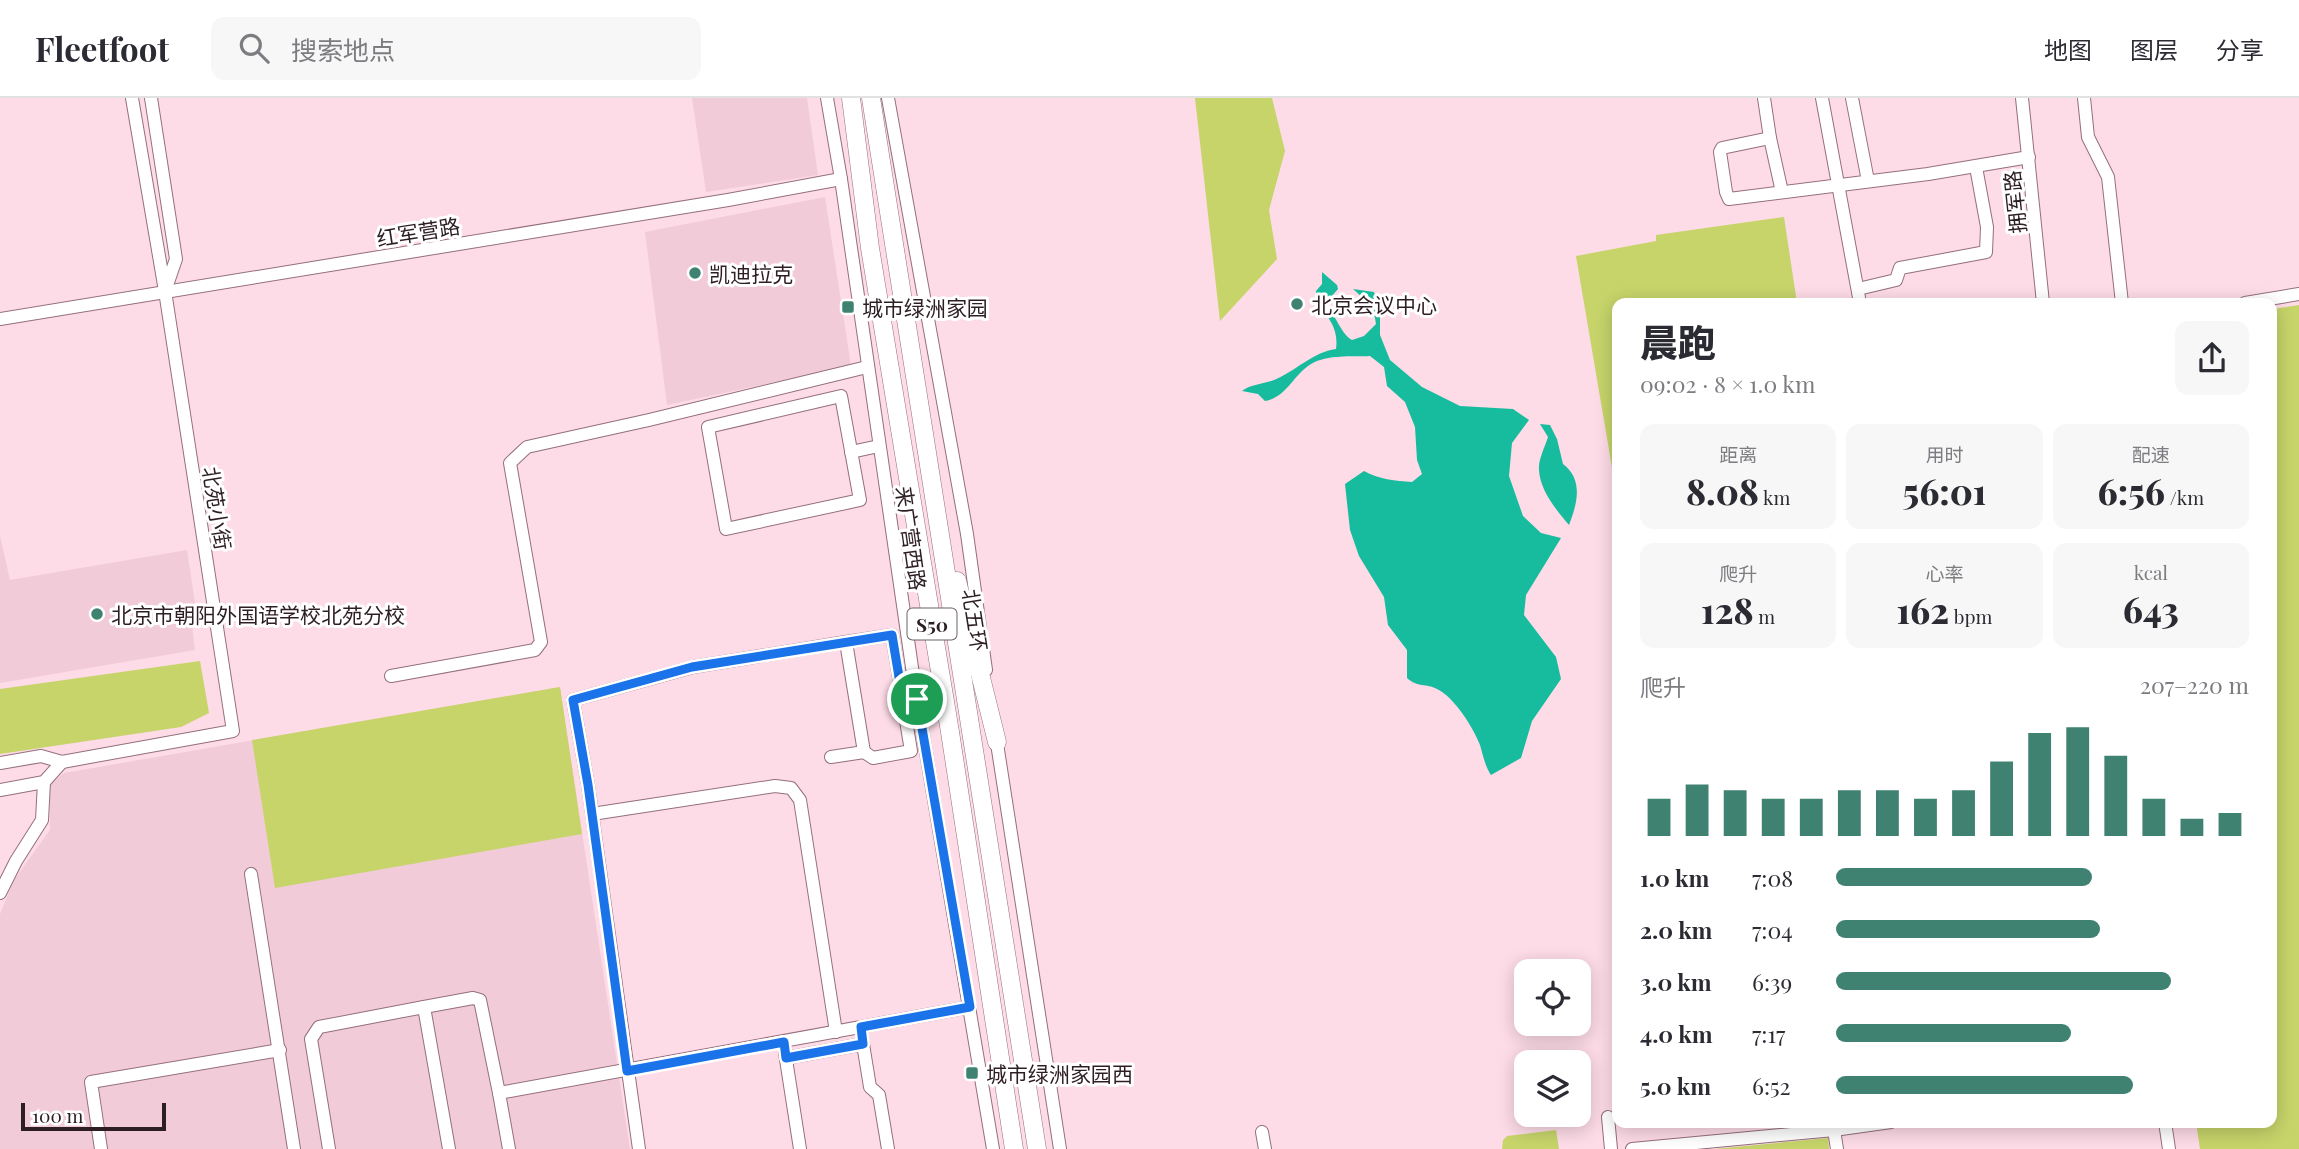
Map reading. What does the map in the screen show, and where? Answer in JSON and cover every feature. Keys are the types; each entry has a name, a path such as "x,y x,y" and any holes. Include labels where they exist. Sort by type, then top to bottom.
{"highway":[{"name":"北五环","path":"851,98 870,248 950,732 1014,1149"},
{"name":"北五环","path":"871,98 1037,1149"},
{"path":"934,496 997,742"}],"street":[{"name":"北苑小街","path":"62,762 233,731 165,291 157,258 132,98"},
{"name":"北苑小街","path":"151,98 176,259 165,291"},
{"name":"来广营西路","path":"827,98 917,699 993,1149"},
{"path":"888,98 967,534 1060,1149"},
{"path":"1765,98 1770,138 1782,192"},
{"path":"1822,98 1859,298"},
{"path":"1852,98 1868,181"},
{"name":"拥军路","path":"2022,98 2043,298"},
{"path":"2084,98 2088,137 2108,177 2121,298"},
{"path":"1770,138 1722,148 1720,152 1729,200 2029,158"},
{"path":"1858,289 1896,280 1900,268 1986,253 1987,227 1976,167"},
{"name":"红军营路","path":"0,319 841,179"},
{"path":"2275,298 2299,294"},
{"path":"391,676 535,650 541,642 510,463 527,447 867,367"},
{"path":"841,396 851,452 860,500 726,529 708,427 841,396"},
{"path":"851,452 879,446"},
{"path":"639,1149 592,814 573,700 692,667 892,635 911,751 873,758 864,752 831,757"},
{"path":"846,642 864,752"},
{"path":"903,701 917,699"},
{"path":"0,763 41,756 62,762 44,782 0,790"},
{"path":"0,893 42,820 44,782"},
{"path":"592,814 775,786 790,788 800,800 836,1032"},
{"path":"251,874 294,1149"},
{"path":"329,1149 311,1040 313,1033 319,1027 473,998 480,1000 509,1149"},
{"path":"424,1007 449,1149"},
{"path":"499,1093 970,1007"},
{"path":"861,1027 870,1087 879,1095 888,1149"},
{"path":"784,1042 800,1149"},
{"path":"786,1058 863,1044"},
{"path":"101,1149 91,1082 280,1050"},
{"path":"1608,1117 1611,1149"},
{"path":"1632,1149 1848,1128"},
{"path":"2166,1128 2169,1149"},
{"path":"1834,1130 1837,1149"},
{"path":"1262,1132 1265,1149"}],"shaded area":[{"path":"692,98 807,98 818,175 706,192"},
{"path":"1195,98 1272,98 1285,151 1269,210 1277,259 1220,321"},
{"path":"825,197 851,366 667,405 645,232"},
{"path":"1784,217 1796,298 1612,298 1612,468 1576,256 1656,241 1656,235"},
{"path":"1322,272 1338,289 1324,305 1352,340 1364,336 1376,324 1373,307 1353,289 1374,292 1380,311 1380,335 1390,360 1422,387 1460,406 1513,409 1529,420 1512,443 1509,476 1523,516 1541,533 1561,538 1526,595 1524,615 1556,657 1561,679 1532,721 1521,758 1491,775 1477,738 1456,705 1437,689 1407,678 1407,650 1388,625 1384,597 1359,556 1350,530 1345,484 1364,471 1381,478 1412,482 1422,474 1417,460 1415,427 1405,402 1387,386 1384,367 1370,356 1332,357 1311,364 1273,399 1265,401 1258,394 1242,391 1274,380 1320,354 1336,349 1334,329 1316,301 1316,291 1322,284"},
{"path":"2299,305 2299,1149 2200,1149 2197,1128 2277,1128 2277,308"},
{"path":"1540,424 1550,425 1557,439 1563,464 1574,477 1577,493 1569,525 1542,485 1540,462 1548,437"},
{"name":"北京市朝阳外国语学校北苑分校","path":"0,536 10,580 187,550 195,603 192,625 195,650 0,683"},
{"path":"200,661 209,713 181,727 0,754 0,689"},
{"path":"560,687 630,1149 0,1149 0,914 14,880 50,830 50,784 64,773"},
{"path":"560,687 582,834 275,888 252,740"},
{"path":"1556,1130 1559,1149 1502,1149 1503,1140 1507,1136"},
{"path":"1828,1138 1829,1149 1714,1149"}],"place":[{"name":"凯迪拉克","path":"695,273"},
{"name":"北京会议中心","path":"1297,304"},
{"name":"城市绿洲家园","path":"848,307"},
{"name":"北京市朝阳外国语学校北苑分校","path":"97,614"},
{"name":"城市绿洲家园西","path":"972,1073"}],"route":[{"path":"892,635 903,701 917,699 970,1007 861,1027 863,1044 786,1058 784,1042 627,1071 588,785 573,700 692,667 892,635"}]}
